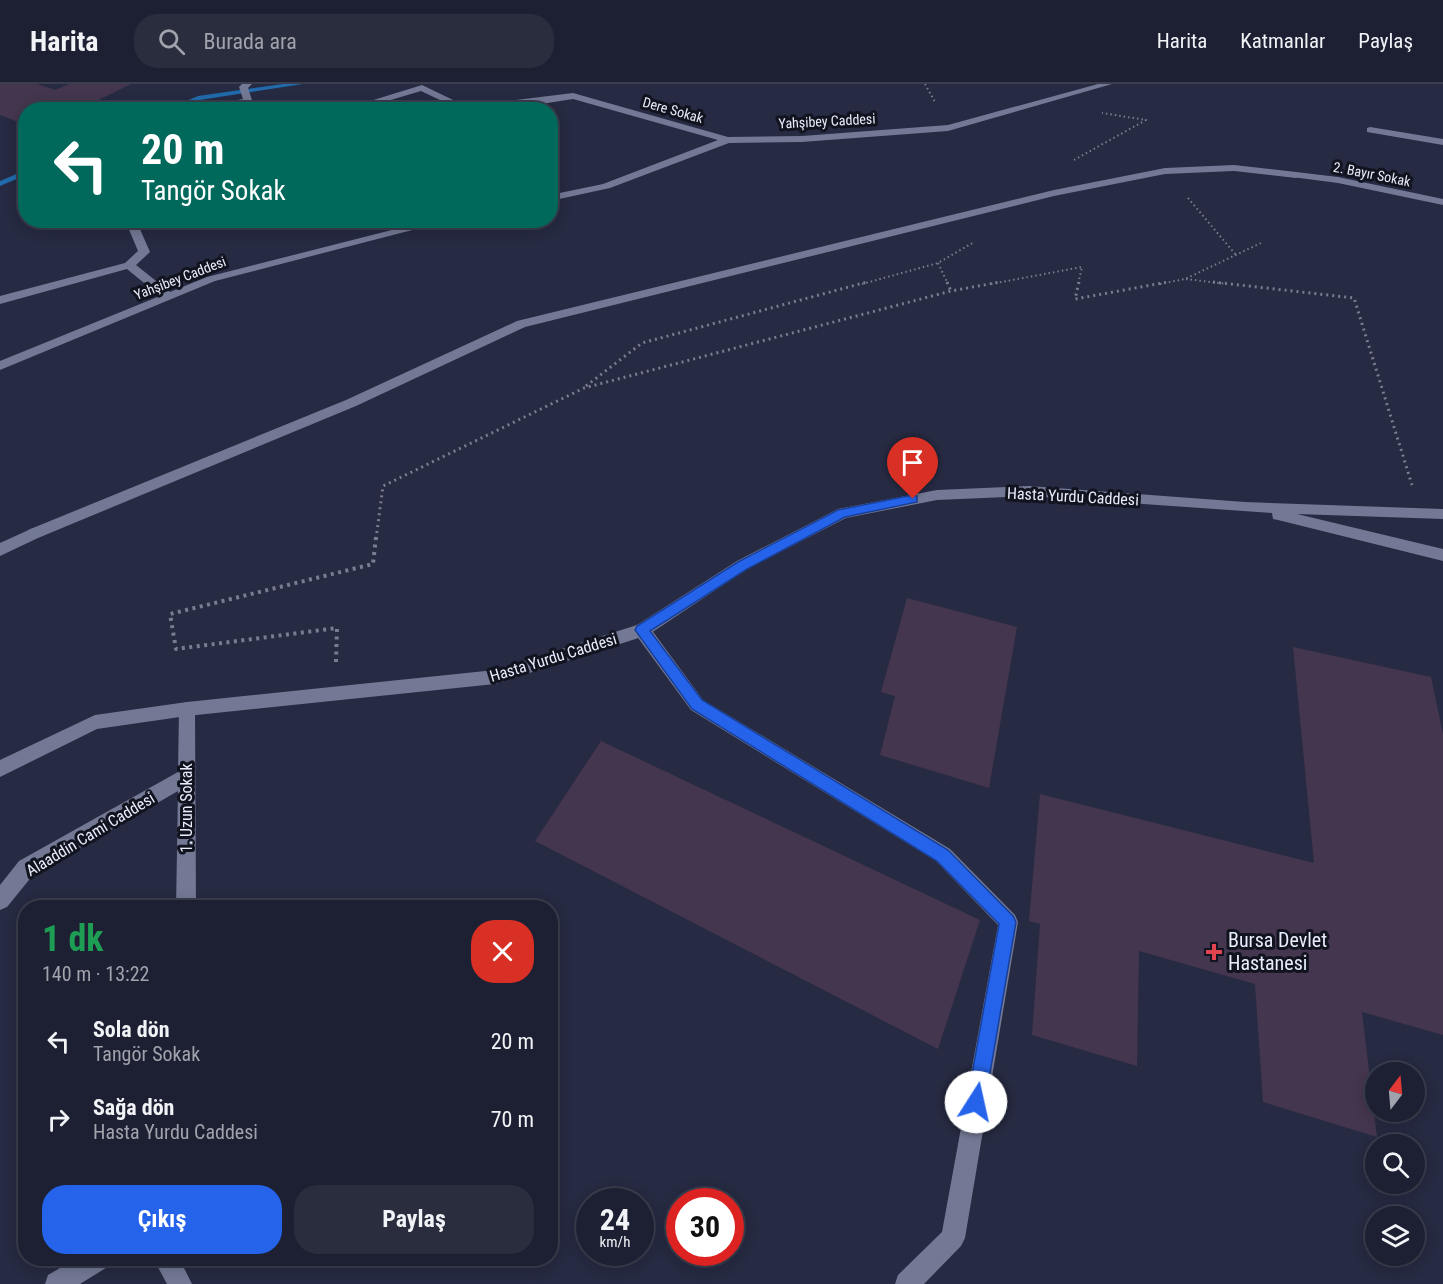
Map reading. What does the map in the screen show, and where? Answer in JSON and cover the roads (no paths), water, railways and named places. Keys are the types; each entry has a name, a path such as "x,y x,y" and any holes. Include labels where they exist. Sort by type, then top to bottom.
{"street":[{"name":"Yahşibey Caddesi","path":"558,196 606,186 728,140 802,139 948,128 1108,84"},
{"path":"241,102 248,101 245,85"},
{"path":"373,102 422,88 453,102"},
{"name":"Dere Sokak","path":"524,102 573,96 728,140"},
{"path":"1370,130 1443,142"},
{"name":"2. Bayır Sokak","path":"0,550 33,534 351,403 521,324 1054,193 1165,171 1234,168 1338,180 1443,202"},
{"path":"0,300 129,265 144,252 134,228"},
{"name":"Yahşibey Caddesi","path":"0,366 211,279 414,228"},
{"path":"129,265 169,297"},
{"name":"Hasta Yurdu Caddesi","path":"0,768 95,722 187,709 495,677 642,630 742,565 843,513 937,495 1029,491 1245,507 1443,514"},
{"name":"Hasta Yurdu Caddesi","path":"1245,507 1443,555"},
{"path":"642,630 697,705 943,855 1008,922 953,1238 907,1284"},
{"name":"1. Uzun Sokak","path":"186,900 187,709"},
{"name":"Alaaddin Cami Caddesi","path":"0,900 26,868 187,776"},
{"path":"57,1284 87,1266"},
{"path":"170,1266 180,1284"}],"waterway":[{"path":"188,102 198,98 299,84"},
{"path":"0,184 18,176"}],"place":[{"name":"Bursa Devlet Hastanesi","path":"1214,952"}]}
